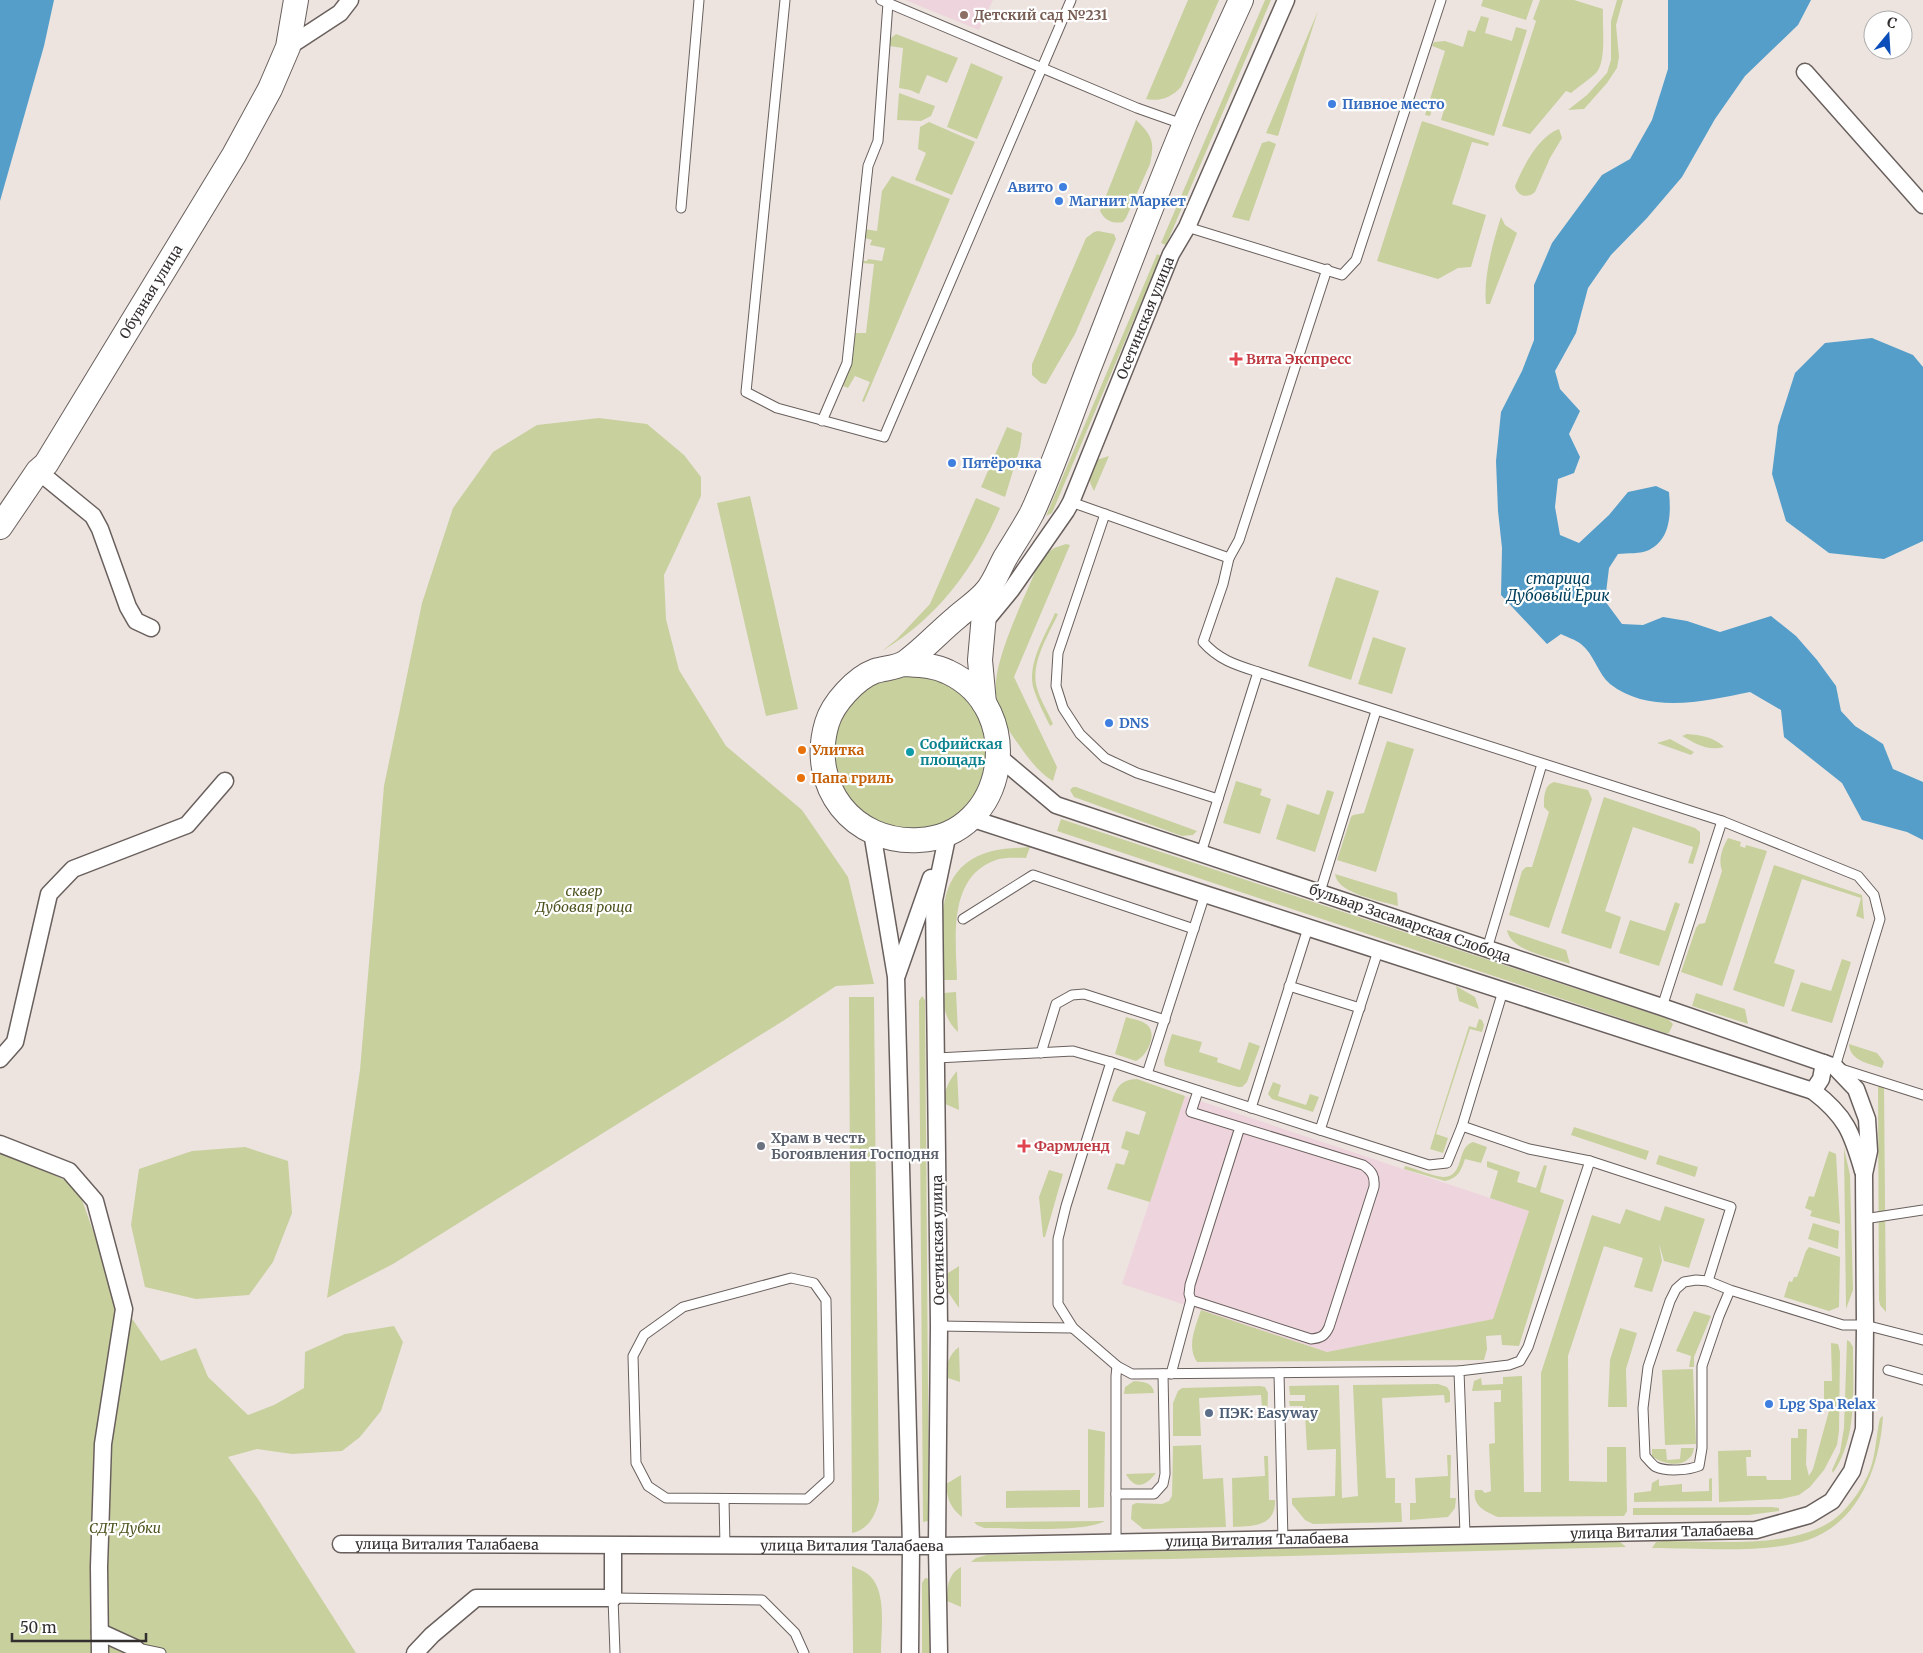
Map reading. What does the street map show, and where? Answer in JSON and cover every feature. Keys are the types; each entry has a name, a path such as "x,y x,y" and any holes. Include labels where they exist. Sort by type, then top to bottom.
{"street":[{"name":"Обувная улица","path":"0,526 38,471 46,464 234,155 270,88 288,47 296,0"},
{"path":"288,47 340,13 350,0"},
{"path":"904,664 986,592 1030,516 1185,125 1241,0"},
{"name":"Осетинская улица","path":"983,624 1011,590 1071,502 1171,254 1187,227 1286,0"},
{"path":"1805,72 1923,205"},
{"path":"38,471 93,516 100,529 128,607 136,621 151,628"},
{"path":"984,703 980,660 986,592"},
{"path":"904,664 927,665 949,672 969,686 984,703 996,729 999,757 995,779 985,800 970,818 948,833 923,840 897,840 872,832 845,813 827,785 821,752 827,720 845,692 872,672 904,664"},
{"name":"бульвар Засамарская Слобода","path":"999,757 1056,805 1662,1007 1829,1065"},
{"path":"0,1059 15,1042 49,894 73,869 187,825 225,781"},
{"path":"970,818 1813,1092 1828,1102 1843,1119 1854,1140 1864,1174"},
{"path":"872,832 896,977 911,1546 910,1653"},
{"path":"896,977 921,902 948,833"},
{"name":"Осетинская улица","path":"939,1653 937,1546 939,1326 934,900 948,833"},
{"path":"1813,1092 1829,1065 1856,1089 1867,1119 1869,1151 1864,1174"},
{"path":"0,1144 69,1171 95,1201 124,1309 103,1444 99,1567 100,1653"},
{"name":"улица Виталия Талабаева","path":"340,1544 937,1546 1283,1540 1465,1534 1756,1530 1809,1516 1832,1501 1852,1472 1864,1429 1866,1325 1864,1174"},
{"path":"415,1653 432,1635 476,1598 614,1598 612,1546"},
{"path":"100,1632 137,1650"}],"lane":[{"path":"681,208 699,0"},
{"path":"785,0 746,392 777,408 884,437 1071,0"},
{"path":"1187,227 1342,275 1356,260 1441,0"},
{"path":"822,421 846,363 868,166 878,142 885,2 1137,108 1185,125"},
{"path":"1327,269 1239,540 1229,558 1223,584 1203,642 1213,654 1234,664 1722,821 1858,876 1874,895 1880,919 1829,1065 1923,1095"},
{"path":"1071,502 1229,558"},
{"path":"1104,514 1058,653 1056,686 1063,708 1080,734 1105,758 1137,772 1218,799"},
{"path":"1201,853 1258,672"},
{"path":"1320,892 1376,711"},
{"path":"1487,949 1542,764"},
{"path":"1662,1007 1722,821"},
{"path":"963,919 1033,875 1194,929"},
{"path":"1147,1074 1205,894"},
{"path":"1250,1108 1308,928"},
{"path":"1320,1130 1378,950"},
{"path":"1290,986 1360,1008"},
{"path":"937,1058 1073,1051 1429,1165 1447,1163 1462,1126 1503,991"},
{"path":"1041,1053 1056,1004 1072,995 1084,994 1165,1020"},
{"path":"1112,1062 1066,1206 1058,1240 1058,1304 1073,1328 1117,1366 1132,1374 1458,1371 1510,1365 1520,1360 1528,1347 1590,1160"},
{"path":"1191,1300 1311,1340 1321,1338 1330,1327 1374,1187 1375,1178 1371,1171 1363,1165 1191,1112 1198,1091"},
{"path":"1462,1126 1528,1149 1590,1160 1731,1207 1708,1281"},
{"path":"1116,1494 1154,1494 1163,1484 1165,1474 1167,1374 1191,1300 1189,1294 1190,1285 1240,1127"},
{"path":"1864,1219 1923,1210"},
{"path":"791,1278 814,1283 826,1300 829,1479 807,1499 724,1499 666,1498 648,1486 636,1463 633,1356 644,1335 683,1307 791,1278"},
{"path":"1730,1290 1702,1366 1702,1448 1699,1466 1676,1470 1655,1467 1645,1456 1643,1408 1648,1367 1670,1301 1676,1289 1684,1282 1708,1281 1730,1290 1844,1324 1866,1325 1923,1340"},
{"path":"939,1326 1073,1328"},
{"path":"1116,1542 1117,1366"},
{"path":"1888,1370 1923,1380"},
{"path":"1458,1371 1465,1534"},
{"path":"1279,1373 1283,1540"},
{"path":"724,1499 725,1546"},
{"path":"615,1653 614,1598 762,1600 795,1633 804,1653"},
{"path":"137,1650 161,1653"}],"shaded area":[{"name":"Детский сад №231","path":"905,0 993,0 979,30"},
{"path":"1185,1096 1529,1211 1493,1319 1327,1352 1122,1284"}],"green space":[{"path":"1188,0 1219,0 1181,87 1174,94 1165,98 1156,100 1146,99"},
{"path":"1265,0 1271,0 1166,245 1161,243"},
{"path":"1483,0 1533,0 1526,20 1481,6"},
{"path":"1540,0 1574,0 1603,9 1603,52 1602,60 1596,73 1571,93 1566,91 1530,134 1502,126 1536,21 1533,19"},
{"path":"1617,0 1623,0 1616,25 1619,57 1617,68 1607,83 1584,109 1568,110 1587,95 1607,73 1611,60 1611,21"},
{"path":"1318,11 1278,136 1266,133"},
{"path":"1481,16 1489,18 1485,33 1512,41 1516,27 1527,30 1494,136 1441,120 1446,103 1435,99 1430,116 1425,115 1445,51 1432,46 1434,42 1445,41 1463,47 1468,30 1475,32"},
{"path":"896,34 958,58 947,83 927,75 919,94 899,88 903,48 889,46 891,38"},
{"path":"971,63 1003,77 977,139 947,127"},
{"path":"899,93 935,106 931,116 921,121 897,120"},
{"path":"1136,120 1146,130 1151,139 1150,164 1126,218 1123,222 1116,223 1104,217 1100,211"},
{"path":"1422,121 1489,143 1488,146 1472,142 1452,204 1486,215 1471,267 1458,268 1438,279 1377,261"},
{"path":"929,122 975,142 952,195 915,180 926,153 918,149 920,127"},
{"path":"1559,129 1562,138 1550,158 1535,192 1526,196 1520,194 1515,186 1527,161 1545,138"},
{"path":"1269,141 1276,144 1249,221 1232,217 1262,143"},
{"path":"892,176 950,199 864,402 862,401 870,382 855,376 848,388 843,386 849,370 853,333 866,333 874,264 861,263 861,261 867,261 868,259 882,261 885,248 870,245 872,240 865,238 864,229 877,231 882,191"},
{"path":"1501,217 1505,225 1517,233 1490,304 1486,304 1487,272"},
{"path":"1098,231 1114,234 1116,239 1075,334 1046,384 1041,383 1032,375 1032,364 1086,238"},
{"path":"1157,254 1161,256 1052,513 1046,516"},
{"name":"сквер Дубовая роща","path":"599,418 647,424 684,455 701,477 701,496 664,575 666,619 679,670 726,746 802,810 848,877 874,984 836,986 393,1264 327,1298 360,1070 384,786 422,603 453,508 493,452 537,425"},
{"path":"1007,427 1022,433 1020,448 1005,497 981,487"},
{"path":"1109,456 1094,491 1089,476 1090,462"},
{"path":"750,496 798,709 766,716 717,503"},
{"path":"976,498 1000,508 979,551 953,589 937,607 921,623 882,651 897,639 930,604"},
{"path":"1066,544 1070,545 1014,677 1057,767 1053,781 1034,765 1007,727 997,700 996,679 1005,644 1041,558 1054,548"},
{"path":"1336,577 1379,591 1351,680 1308,666"},
{"path":"1055,613 1058,614 1041,650 1035,679 1040,697 1053,724 1050,726 1034,690 1032,671 1034,661"},
{"path":"1373,637 1406,648 1392,694 1358,684"},
{"name":"Софийская площадь","path":"902,674 918,674 933,677 947,683 970,702 979,715 985,729 988,752 987,767 979,789 960,812 947,821 933,827 918,830 902,830 887,827 873,821 850,802 841,789 835,775 832,760 832,744 835,729 841,715 860,692 873,683 887,677"},
{"path":"1687,734 1707,737 1724,747 1712,748 1702,746 1682,736"},
{"path":"1670,739 1694,752 1691,755 1657,743"},
{"path":"1387,741 1414,749 1376,872 1337,860 1351,817 1364,813"},
{"path":"1236,781 1262,789 1260,795 1271,799 1260,834 1223,823"},
{"path":"1554,782 1588,790 1592,799 1549,928 1509,915 1522,871 1526,867 1532,867 1549,812 1544,807 1545,792 1548,786"},
{"path":"1073,787 1197,831 1193,835 1182,836 1074,797 1070,790"},
{"path":"1327,790 1334,792 1315,852 1276,839 1287,804 1319,815"},
{"path":"1604,797 1695,828 1700,832 1700,842 1693,864 1688,863 1693,847 1633,827 1605,911 1621,917 1611,949 1561,933"},
{"path":"1061,819 1668,1019 1673,1024 1669,1033 1665,1033 1057,831"},
{"path":"1728,838 1741,842 1740,846 1745,848 1746,845 1767,851 1722,986 1681,972 1696,928 1699,924 1705,923 1722,871 1721,854"},
{"path":"1030,847 1026,858 996,860 980,868 969,880 962,895 958,911 956,928 957,980 943,980 942,921 944,903 949,886 958,871 972,859 992,851"},
{"path":"1774,865 1862,895 1864,919 1856,916 1861,898 1802,879 1774,963 1795,970 1784,1007 1733,990"},
{"path":"1335,874 1397,893 1398,906 1352,892 1343,887"},
{"path":"1675,902 1680,904 1659,966 1619,953 1630,920 1665,931"},
{"path":"1507,930 1566,950 1570,964 1533,953 1516,943 1510,937"},
{"path":"1842,959 1851,962 1832,1023 1791,1011 1801,982 1831,991"},
{"path":"1456,986 1475,997 1479,1009 1459,1001"},
{"path":"956,992 958,1032 948,1019 943,999 943,993"},
{"path":"1696,993 1745,1009 1748,1024 1692,1006"},
{"path":"922,996 925,1000 929,1515 928,1521 923,1522 919,1001"},
{"path":"849,997 874,997 879,1500 876,1511 867,1525 863,1529 852,1533"},
{"path":"1126,1017 1144,1023 1150,1028 1150,1044 1144,1054 1136,1061 1115,1054"},
{"path":"1479,1019 1482,1020 1484,1025 1482,1032 1470,1029 1436,1134 1448,1138 1443,1153 1430,1149 1469,1026 1476,1028"},
{"path":"1172,1034 1202,1042 1199,1052 1218,1058 1217,1062 1240,1070 1249,1042 1260,1046 1247,1082 1242,1087 1238,1087 1165,1066 1164,1060"},
{"path":"1849,1044 1877,1053 1884,1062 1882,1068 1856,1058 1850,1050"},
{"path":"957,1071 959,1110 943,1103 947,1086"},
{"path":"1137,1079 1185,1096 1150,1202 1107,1189 1116,1163 1124,1165 1129,1151 1121,1148 1126,1131 1139,1135 1146,1112 1112,1101 1116,1091 1123,1082"},
{"path":"1273,1082 1281,1085 1278,1096 1306,1105 1310,1094 1319,1097 1313,1112 1272,1099 1268,1094"},
{"path":"1884,1086 1886,1312 1880,1305 1879,1300 1878,1087"},
{"path":"1574,1127 1649,1151 1646,1160 1571,1135"},
{"path":"1473,1142 1487,1147 1481,1163 1465,1159 1458,1173 1449,1180 1445,1181 1404,1169 1405,1166 1438,1176 1450,1176 1458,1167 1464,1150"},
{"path":"245,1147 288,1161 292,1213 273,1262 249,1295 196,1299 145,1287 131,1225 139,1169 192,1151"},
{"path":"1844,1148 1850,1175 1853,1290 1846,1309"},
{"name":"СДТ Дубки","path":"0,1149 77,1186 116,1295 161,1361 196,1348 208,1377 248,1415 274,1405 304,1388 305,1352 345,1334 394,1326 403,1342 381,1411 360,1437 342,1451 292,1454 257,1449 228,1457 258,1499 356,1653 0,1653"},
{"path":"1829,1151 1836,1154 1840,1224 1810,1216 1812,1211 1805,1208 1809,1196 1814,1197"},
{"path":"1659,1155 1698,1167 1695,1177 1656,1164"},
{"path":"1487,1161 1520,1172 1517,1182 1536,1188 1544,1165 1547,1166 1540,1192 1564,1200 1519,1346 1502,1345 1501,1335 1486,1336 1487,1349 1484,1360 1197,1362 1192,1349 1192,1343 1201,1310 1327,1352 1493,1319 1529,1211 1490,1198 1498,1171 1487,1167"},
{"path":"1049,1170 1063,1174 1045,1237 1043,1237 1039,1197"},
{"path":"1665,1206 1705,1219 1689,1268 1664,1261 1659,1244 1662,1261 1652,1292 1634,1287 1643,1258 1604,1246 1568,1356 1569,1481 1607,1482 1607,1447 1626,1447 1627,1511 1624,1516 1498,1517 1481,1508 1476,1500 1475,1490 1482,1490 1485,1493 1491,1491 1489,1444 1495,1443 1494,1402 1501,1402 1501,1390 1472,1391 1474,1381 1481,1378 1482,1385 1503,1384 1503,1377 1522,1376 1524,1492 1541,1492 1541,1373 1592,1215 1620,1224 1626,1209 1660,1221"},
{"path":"1813,1223 1839,1231 1838,1249 1808,1239"},
{"path":"1809,1247 1840,1257 1839,1307 1829,1311 1784,1297 1789,1281 1792,1282 1794,1277 1797,1277"},
{"path":"959,1266 959,1308 946,1289 945,1275"},
{"path":"1694,1311 1711,1316 1694,1357 1694,1367 1689,1367 1691,1356 1676,1351"},
{"path":"1620,1328 1637,1333 1626,1369 1627,1407 1608,1407 1610,1360"},
{"path":"1847,1340 1853,1347 1852,1412 1847,1444 1833,1473 1832,1470 1840,1452 1844,1428"},
{"path":"1831,1343 1838,1344 1840,1352 1839,1431 1837,1445 1824,1470 1810,1487 1799,1495 1781,1499 1719,1502 1718,1451 1751,1450 1751,1457 1746,1457 1747,1476 1766,1476 1767,1480 1791,1480 1791,1438 1798,1438 1798,1429 1807,1429 1806,1464 1809,1476 1813,1469 1832,1400 1824,1399 1824,1381 1832,1381"},
{"path":"959,1347 960,1382 945,1377 949,1360"},
{"path":"1693,1369 1696,1444 1665,1445 1662,1370"},
{"path":"1134,1381 1150,1385 1154,1393 1124,1394 1125,1387"},
{"path":"1438,1384 1447,1387 1450,1392 1450,1402 1445,1403 1444,1395 1382,1398 1386,1478 1395,1478 1395,1503 1401,1503 1402,1522 1313,1524 1305,1520 1292,1504 1292,1498 1335,1496 1336,1449 1307,1450 1303,1406 1290,1406 1289,1401 1305,1401 1305,1395 1290,1395 1289,1386 1339,1385 1342,1498 1358,1496 1353,1385"},
{"path":"1265,1387 1268,1393 1266,1419 1263,1420 1261,1395 1199,1398 1201,1436 1173,1436 1173,1403 1178,1391 1182,1388"},
{"path":"1883,1416 1877,1454 1864,1490 1854,1506 1826,1532 1808,1540 1791,1544 1752,1549 1652,1548 1656,1542 1663,1541 1729,1542 1777,1539 1800,1535 1820,1528 1842,1512 1864,1483 1872,1464 1880,1418"},
{"path":"1088,1429 1105,1432 1104,1507 1088,1508"},
{"path":"1201,1445 1203,1479 1223,1478 1226,1527 1143,1529 1131,1519 1132,1505 1136,1503 1162,1504 1169,1501 1172,1496 1173,1446"},
{"path":"1681,1448 1694,1448 1690,1457 1684,1462 1675,1464 1660,1461 1652,1456 1652,1449 1666,1449 1667,1460 1680,1459"},
{"path":"1447,1455 1451,1455 1450,1498 1456,1498 1455,1508 1448,1517 1410,1520 1410,1503 1416,1503 1415,1478 1448,1476"},
{"path":"1264,1456 1268,1456 1269,1500 1275,1500 1272,1515 1262,1523 1233,1527 1232,1478 1265,1476"},
{"path":"1156,1473 1141,1485 1133,1483 1126,1474"},
{"path":"961,1475 962,1517 950,1502 946,1484"},
{"path":"1712,1478 1712,1501 1634,1502 1634,1493 1651,1491 1652,1483 1659,1479 1659,1486 1682,1484 1682,1492 1709,1491 1709,1479"},
{"path":"1080,1490 1080,1507 1006,1508 1006,1491"},
{"path":"1633,1508 1779,1508 1779,1511 1749,1515 1633,1515"},
{"path":"1105,1521 1081,1527 1047,1529 984,1528 974,1522"},
{"path":"1620,1542 1626,1547 1172,1559 971,1562 976,1558 987,1555"},
{"path":"852,1566 870,1576 879,1592 882,1612 881,1653 853,1653"},
{"path":"961,1567 961,1607 947,1601 951,1577"},
{"path":"925,1578 930,1579 930,1653 922,1653 922,1583"}],"water":[{"path":"0,0 54,0 44,46 0,201"},
{"name":"старица Дубовый Ерик","path":"1668,0 1811,0 1798,25 1745,76 1715,119 1682,177 1647,218 1611,255 1588,288 1576,333 1555,371 1560,389 1580,411 1569,434 1580,457 1574,473 1558,479 1555,507 1560,535 1579,543 1609,515 1628,492 1656,486 1669,492 1668,525 1662,539 1649,550 1638,553 1618,554 1609,568 1605,601 1622,624 1643,625 1663,617 1687,621 1720,632 1771,616 1796,636 1817,660 1836,686 1841,711 1855,726 1883,744 1893,769 1923,782 1923,840 1907,832 1862,820 1842,783 1784,737 1781,710 1750,692 1697,702 1678,703 1660,703 1626,694 1606,680 1581,644 1561,634 1547,644 1501,595 1502,548 1496,461 1501,412 1522,371 1534,340 1534,285 1552,243 1602,175 1630,159 1652,120 1668,69"},
{"path":"1872,338 1913,355 1923,367 1923,541 1884,559 1829,553 1786,521 1772,474 1778,426 1795,373 1825,343"}],"place":[{"name":"Детский сад №231","path":"964,15"},
{"name":"Пивное место","path":"1332,104"},
{"name":"Авито","path":"1063,187"},
{"name":"Магнит Маркет","path":"1059,201"},
{"name":"Вита Экспресс","path":"1236,359"},
{"name":"Пятёрочка","path":"952,463"},
{"name":"DNS","path":"1109,723"},
{"name":"Улитка","path":"802,750"},
{"name":"Софийская площадь","path":"910,752"},
{"name":"Папа гриль","path":"801,778"},
{"name":"Храм в честь Богоявления Господня","path":"761,1146"},
{"name":"Фармленд","path":"1024,1146"},
{"name":"Lpg Spa Relax","path":"1769,1404"},
{"name":"ПЭК: Easyway","path":"1209,1413"}]}
